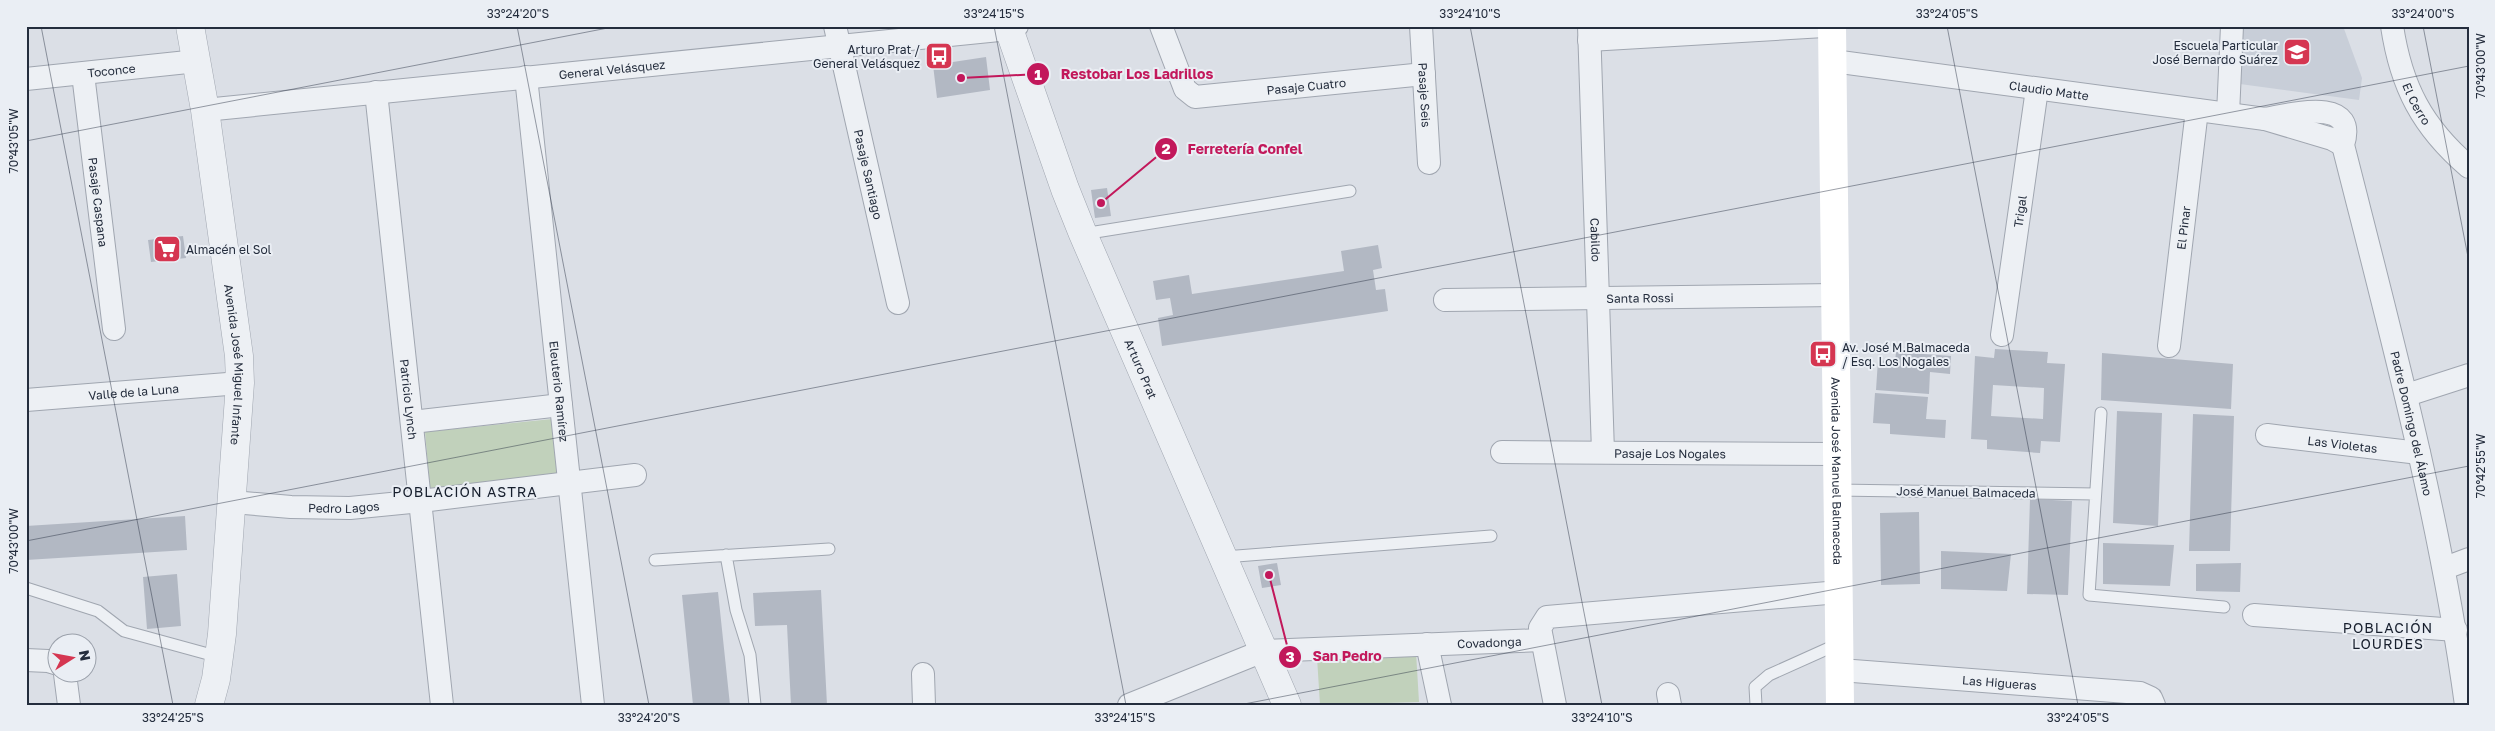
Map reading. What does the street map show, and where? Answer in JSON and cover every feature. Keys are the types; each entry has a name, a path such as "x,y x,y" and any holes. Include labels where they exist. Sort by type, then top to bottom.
{"main road":[{"name":"Avenida José Manuel Balmaceda","path":"1832,26 1840,705"}],"street":[{"name":"Avenida José Miguel Infante","path":"190,26 205,110 239,356 240,383 219,658 211,703"},
{"name":"Pasaje Cuatro","path":"1161,26 1185,90 1195,97 1213,97 1424,74"},
{"name":"Pasaje Seis","path":"1421,26 1429,163"},
{"path":"1589,33 1824,26"},
{"path":"2228,114 2232,26"},
{"name":"El Cerro","path":"2392,26 2406,82 2421,114 2440,141 2469,166"},
{"name":"General Velásquez","path":"205,110 526,77 838,36 1011,27"},
{"name":"Arturo Prat","path":"1011,27 1065,189 1083,234 1287,705"},
{"name":"Cabildo","path":"1589,33 1603,452"},
{"name":"Pasaje Santiago","path":"838,36 898,303"},
{"name":"Toconce","path":"26,80 197,61"},
{"name":"Claudio Matte","path":"1833,61 2265,119 2304,112 2329,112 2338,117 2344,125 2346,136 2344,145"},
{"name":"Pasaje Caspana","path":"83,74 114,329"},
{"name":"Eleuterio Ramírez","path":"526,77 593,705"},
{"name":"Trigal","path":"2002,334 2037,89"},
{"name":"Patricio Lynch","path":"376,92 442,705"},
{"name":"El Pinar","path":"2169,346 2198,110"},
{"name":"Padre Domingo del Álamo","path":"2344,145 2407,395 2456,630 2466,705"},
{"name":"Santa Rossi","path":"1445,300 1836,295"},
{"path":"2407,395 2469,375"},
{"name":"Valle de la Luna","path":"26,400 240,383"},
{"path":"412,422 561,405"},
{"name":"Las Violetas","path":"2267,435 2419,453"},
{"name":"Pasaje Los Nogales","path":"1502,452 1837,454"},
{"name":"Pedro Lagos","path":"232,502 321,509 421,501 635,475"},
{"path":"2444,568 2469,560"},
{"path":"1555,705 1542,640 1541,624 1547,617 1839,592"},
{"path":"2254,615 2456,630"},
{"name":"Covadonga","path":"1129,705 1264,651 1542,640"},
{"path":"1426,644 1440,705"},
{"path":"26,660 48,661"},
{"name":"Las Higueras","path":"1840,670 2140,693 2151,698 2154,705"},
{"path":"923,674 924,705"},
{"path":"66,684 69,705"}],"lane":[{"path":"1083,234 1350,191"},
{"path":"2101,413 2089,595 2224,607"},
{"name":"José Manuel Balmaceda","path":"1837,490 2096,494"},
{"path":"1223,557 1491,536"},
{"path":"655,560 829,548"},
{"path":"726,555 736,610 750,655 755,705"},
{"path":"26,588 98,611 124,631 219,658"},
{"path":"1756,705 1755,688 1769,675 1839,643"}],"shaded area":[{"name":"Escuela Particular José Bernardo Suárez","path":"2243,26 2343,26 2362,78 2359,100 2240,84"}],"green space":[{"path":"552,419 558,475 430,488 425,432"},
{"path":"1416,652 1419,702 1320,705 1317,657"}],"building":[{"path":"986,57 990,90 937,98 933,65"},
{"path":"1107,188 1111,216 1095,218 1091,190"},
{"name":"Almacén el Sol","path":"183,236 186,258 151,262 148,240"},
{"path":"1378,245 1382,268 1373,270 1376,290 1385,289 1388,311 1162,346 1158,318 1173,315 1170,298 1156,300 1153,281 1189,275 1192,294 1344,271 1341,251"},
{"path":"1995,349 2048,352 2047,363 2065,364 2060,442 2041,441 2040,453 1987,449 1987,440 1971,439 1975,356 1994,358","holes":["1993,385 2044,388 2043,419 1991,416"]},
{"path":"1896,352 1951,356 1950,374 1930,372 1929,394 1876,390 1878,360 1895,362"},
{"path":"2102,353 2233,364 2231,409 2101,400"},
{"path":"1875,393 1928,397 1926,419 1946,420 1945,438 1890,434 1890,424 1873,423"},
{"path":"2117,411 2162,413 2158,526 2113,523"},
{"path":"2193,414 2234,416 2230,551 2189,551"},
{"path":"2030,499 2072,501 2068,595 2027,594"},
{"path":"1919,512 1920,584 1881,585 1880,513"},
{"path":"185,516 187,550 26,560 26,526"},
{"path":"2103,543 2174,545 2170,586 2103,584"},
{"path":"1941,551 2011,554 2007,591 1941,589"},
{"path":"1277,563 1281,585 1262,588 1258,566"},
{"path":"2241,563 2240,592 2196,591 2196,564"},
{"path":"177,574 181,626 147,629 143,577"},
{"path":"821,590 827,705 791,705 787,625 755,626 753,593"},
{"path":"718,592 730,705 693,705 682,595"}],"place":[{"name":"Escuela Particular José Bernardo Suárez","path":"2297,52"},
{"name":"Arturo Prat / General Velásquez","path":"939,56"},
{"name":"Restobar Los Ladrillos","path":"961,78"},
{"name":"Ferretería Confel","path":"1101,203"},
{"name":"Almacén el Sol","path":"167,249"},
{"name":"Av. José M.Balmaceda / Esq. Los Nogales","path":"1823,354"},
{"name":"San Pedro","path":"1269,575"}],"district":[{"name":"POBLACIÓN ASTRA","path":"465,491"},
{"name":"POBLACIÓN LOURDES","path":"2388,636"}]}
